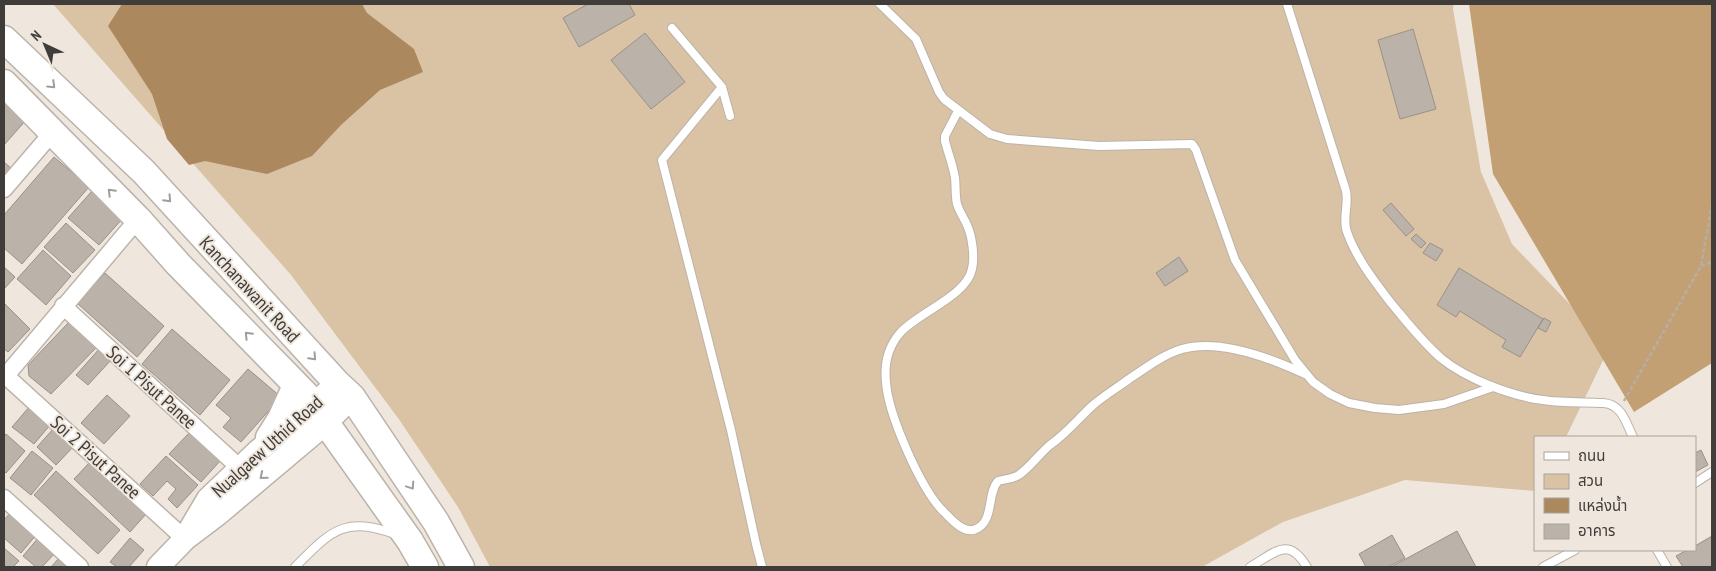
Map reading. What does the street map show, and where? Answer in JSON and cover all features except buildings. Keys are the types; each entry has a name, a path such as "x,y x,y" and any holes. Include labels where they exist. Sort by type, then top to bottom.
{"main road":[{"name":"Kanchanawanit Road","path":"4,39 144,172 344,390 436,522 461,567"},
{"name":"Kanchanawanit Road","path":"4,84 138,219 178,264 295,383 321,413 410,540 425,567"}],"street":[{"path":"4,188 52,133"},
{"path":"5,377 138,219"},
{"name":"Soi 1 Pisut Panee","path":"63,306 240,468"},
{"name":"Soi 2 Pisut Panee","path":"5,377 185,539"},
{"path":"258,451 279,418 295,383"},
{"name":"Nualgaew Uthid Road","path":"158,567 185,539 218,514 293,450 321,413 344,390"},
{"name":"Nualgaew Uthid Road","path":"185,539 208,499 258,451 321,413"},
{"path":"293,450 328,447 349,455"},
{"path":"4,498 80,567"}],"lane":[{"path":"880,4 916,39 941,96 990,134 1001,138 1099,146 1192,144 1196,150 1235,260 1296,360 1313,382 1323,389 1343,400 1362,406 1386,410 1413,409 1444,404 1493,387"},
{"path":"1287,4 1346,191 1348,207 1345,228 1366,268 1405,320 1435,352 1457,369 1493,387 1532,399 1557,402 1608,403 1619,409 1632,436"},
{"path":"672,28 722,87 730,116"},
{"path":"722,87 662,160 728,421 762,567"},
{"path":"958,111 945,136 945,141 955,176 958,205 968,226 973,253 972,272 962,286 897,336 887,355 885,380 895,417 922,482 937,504 956,523 969,531 973,531 981,526 986,519 997,482 1021,474 1098,402 1162,357 1191,347 1216,348 1244,352 1271,360 1307,375"},
{"path":"1696,482 1712,472"},
{"path":"295,567 325,538 336,530 351,526 379,528 410,540"},
{"path":"1250,567 1279,550 1285,549 1296,552 1307,567"},
{"path":"1543,567 1573,551"},
{"path":"1658,551 1667,567"}],"path":[{"path":"1619,409 1701,266 1712,204"},
{"path":"1701,266 1712,262"}],"green space":[{"path":"53,4 1454,4 1453,9 1481,172 1512,244 1610,346 1566,436 1534,436 1534,491 1405,480 1283,522 1202,567 490,567 458,507 398,418 291,275"}],"shaded area":[{"path":"1469,4 1712,4 1712,363 1634,412 1493,174"}],"water":[{"path":"122,4 362,4 367,13 414,49 423,72 380,90 341,125 312,156 267,174 205,161 189,165 167,139 152,94 108,26"}]}
